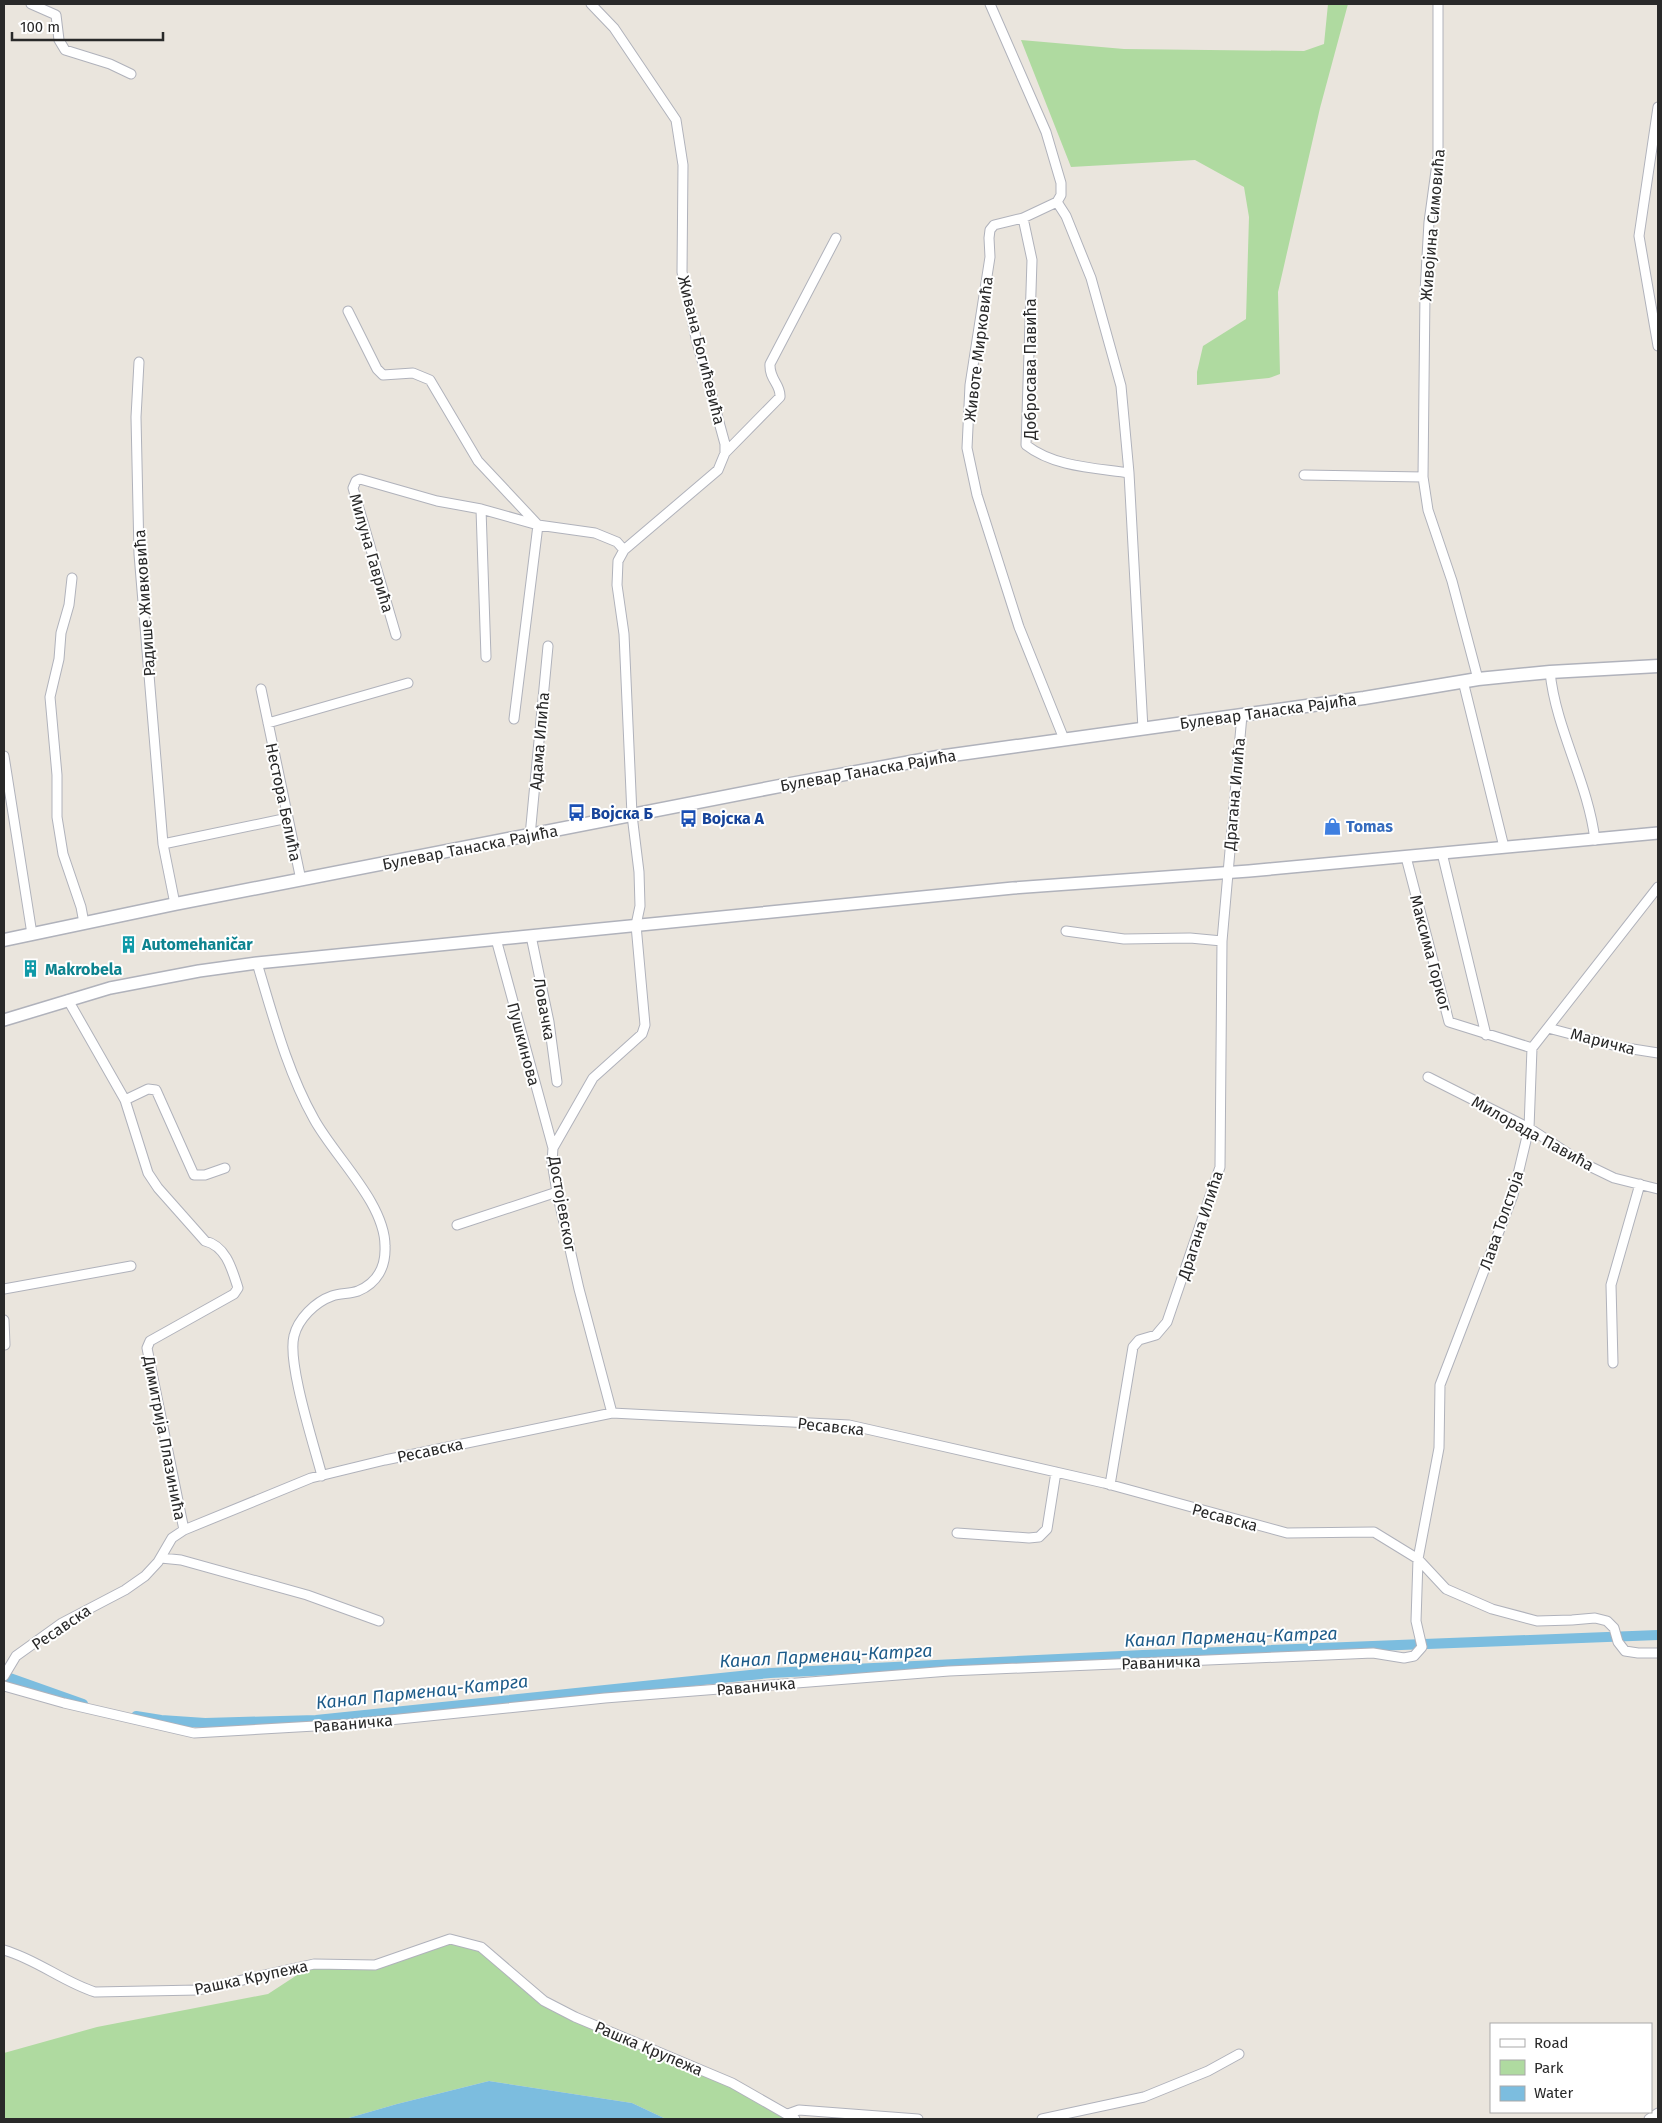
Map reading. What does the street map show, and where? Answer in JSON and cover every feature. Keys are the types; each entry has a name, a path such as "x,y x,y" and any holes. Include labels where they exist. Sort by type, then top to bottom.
{"main road":[{"name":"Булевар Танаска Рајића","path":"4,940 175,904 938,757 1242,715 1478,679 1550,672 1658,666"}],"street":[{"path":"31,4 56,15 59,40 66,50 110,64 131,74"},
{"name":"Живана Богићевића","path":"591,4 614,28 676,120 684,165 682,272 696,338 725,444 725,453"},
{"path":"990,4 1046,132 1061,183 1061,194 1057,202 1066,216 1091,278 1121,386 1129,473 1143,729"},
{"name":"Живојина Симовића","path":"1438,4 1438,156 1429,222 1425,292 1423,477 1428,510 1452,582 1478,679"},
{"path":"1658,107 1639,236 1658,346"},
{"name":"Животе Мирковића","path":"1057,202 1023,218 994,224 990,230 990,258 970,385 967,448 977,495 1019,627 1064,739"},
{"name":"Добросава Павића","path":"1023,218 1032,260 1026,445 1039,454 1061,462 1129,473"},
{"name":"Живана Богићевића","path":"624,550 718,470 725,453 780,397 780,389 769,373 770,364 836,238"},
{"path":"348,311 377,369 383,375 413,373 430,380 478,461 538,526 514,719"},
{"name":"Радише Живковића","path":"139,362 136,417 139,554 163,844 175,904"},
{"path":"1304,475 1423,477"},
{"name":"Милуна Гаврића","path":"396,635 353,485 360,479 437,502 481,509 538,526 595,533 617,542 624,550"},
{"path":"481,509 486,657"},
{"path":"624,550 618,561 616,585 624,634 632,815"},
{"path":"72,578 69,605 61,633 59,659 50,697 57,775 57,817 63,854 82,906 84,923"},
{"name":"Адама Илића","path":"530,836 548,646"},
{"path":"1550,672 1552,692 1584,794 1596,840"},
{"path":"1463,681 1504,847"},
{"name":"Нестора Белића","path":"268,724 408,683"},
{"name":"Нестора Белића","path":"261,689 301,880"},
{"name":"Драгана Илића","path":"1110,1485 1133,1347 1139,1340 1156,1334 1167,1322 1220,1167 1222,941 1242,715"},
{"path":"4,756 32,934"},
{"name":"Достојевског","path":"612,1413 579,1290 552,1162 553,1148 593,1078 642,1034 645,1025 636,925 640,906 639,872 632,815"},
{"path":"163,844 288,818"},
{"path":"4,1020 118,987 199,971 257,963 636,925 731,918 1013,888 1406,857 1658,833"},
{"path":"1442,853 1486,1035"},
{"name":"Максима Горког","path":"1406,857 1449,1022 1532,1048"},
{"path":"1532,1048 1658,887"},
{"path":"1066,931 1124,939 1190,938 1222,941"},
{"name":"Ловачка","path":"531,936 549,1022 557,1082"},
{"name":"Пушкинова","path":"496,939 553,1148"},
{"path":"257,963 284,1052 314,1120 345,1163 378,1216 386,1245 384,1263 378,1278 357,1291 331,1296 309,1311 296,1327 293,1338 293,1359 322,1476"},
{"name":"Димитрија Плазинића","path":"68,1000 125,1100 148,1173 205,1241 214,1244 224,1253 238,1288 234,1294 150,1341 147,1348 184,1530"},
{"name":"Маричка","path":"1548,1028 1620,1047 1658,1053"},
{"name":"Лава Толстоја","path":"1418,1559 1439,1448 1440,1386 1513,1195 1529,1128 1532,1048"},
{"name":"Милорада Павића","path":"1428,1077 1529,1128 1591,1167 1614,1178 1658,1189"},
{"path":"125,1100 148,1089 156,1090 194,1176 205,1175 225,1168"},
{"path":"1613,1363 1612,1285 1640,1184"},
{"path":"457,1225 557,1192"},
{"path":"4,1289 131,1266"},
{"path":"4,1320 6,1345"},
{"name":"Ресавска","path":"7,1666 62,1623 125,1590 138,1581 161,1558 172,1538 184,1530 322,1476 385,1460 612,1413 849,1425 1110,1485 1287,1534 1374,1532 1418,1559 1446,1588 1492,1609 1537,1621 1595,1618 1607,1622 1614,1628 1618,1642 1625,1651 1658,1653"},
{"path":"957,1533 1039,1537 1047,1529 1056,1472"},
{"path":"161,1558 180,1560 307,1595 379,1621"},
{"name":"Раваничка","path":"4,1686 64,1703 194,1733 350,1724 605,1698 948,1671 1372,1653 1404,1658 1414,1656 1422,1646 1416,1623 1418,1559"},
{"name":"Рашка Крупежа","path":"4,1950 30,1960 82,1988 95,1992 198,1990 314,1964 375,1965 450,1939 481,1948 544,2001 575,2017 732,2083 791,2117 799,2110 918,2119"},
{"path":"1042,2119 1144,2097 1208,2071 1239,2054"},
{"path":"1649,2119 1658,2113"}],"green space":[{"path":"1328,4 1348,4 1320,108 1278,292 1280,374 1269,378 1197,385 1197,372 1203,346 1246,319 1249,217 1244,187 1195,160 1071,167 1021,40 1124,49 1304,51 1324,44"},
{"path":"450,1939 481,1947 544,2001 732,2083 795,2119 666,2119 632,2103 489,2081 345,2119 4,2119 4,2053 97,2027 268,1994 314,1964 375,1965"}],"water":[{"path":"489,2081 632,2103 666,2119 345,2119"}],"waterway":[{"name":"Канал Парменац-Катрга","path":"136,1716 205,1723 316,1720 770,1673 1143,1655 1658,1635"},
{"name":"Канал Парменац-Катрга","path":"4,1676 83,1704"}],"place":[{"name":"Војска Б","path":"577,813"},
{"name":"Војска А","path":"688,818"},
{"name":"Tomas","path":"1332,826"},
{"name":"Automehaničar","path":"128,944"},
{"name":"Makrobela","path":"31,969"}]}
